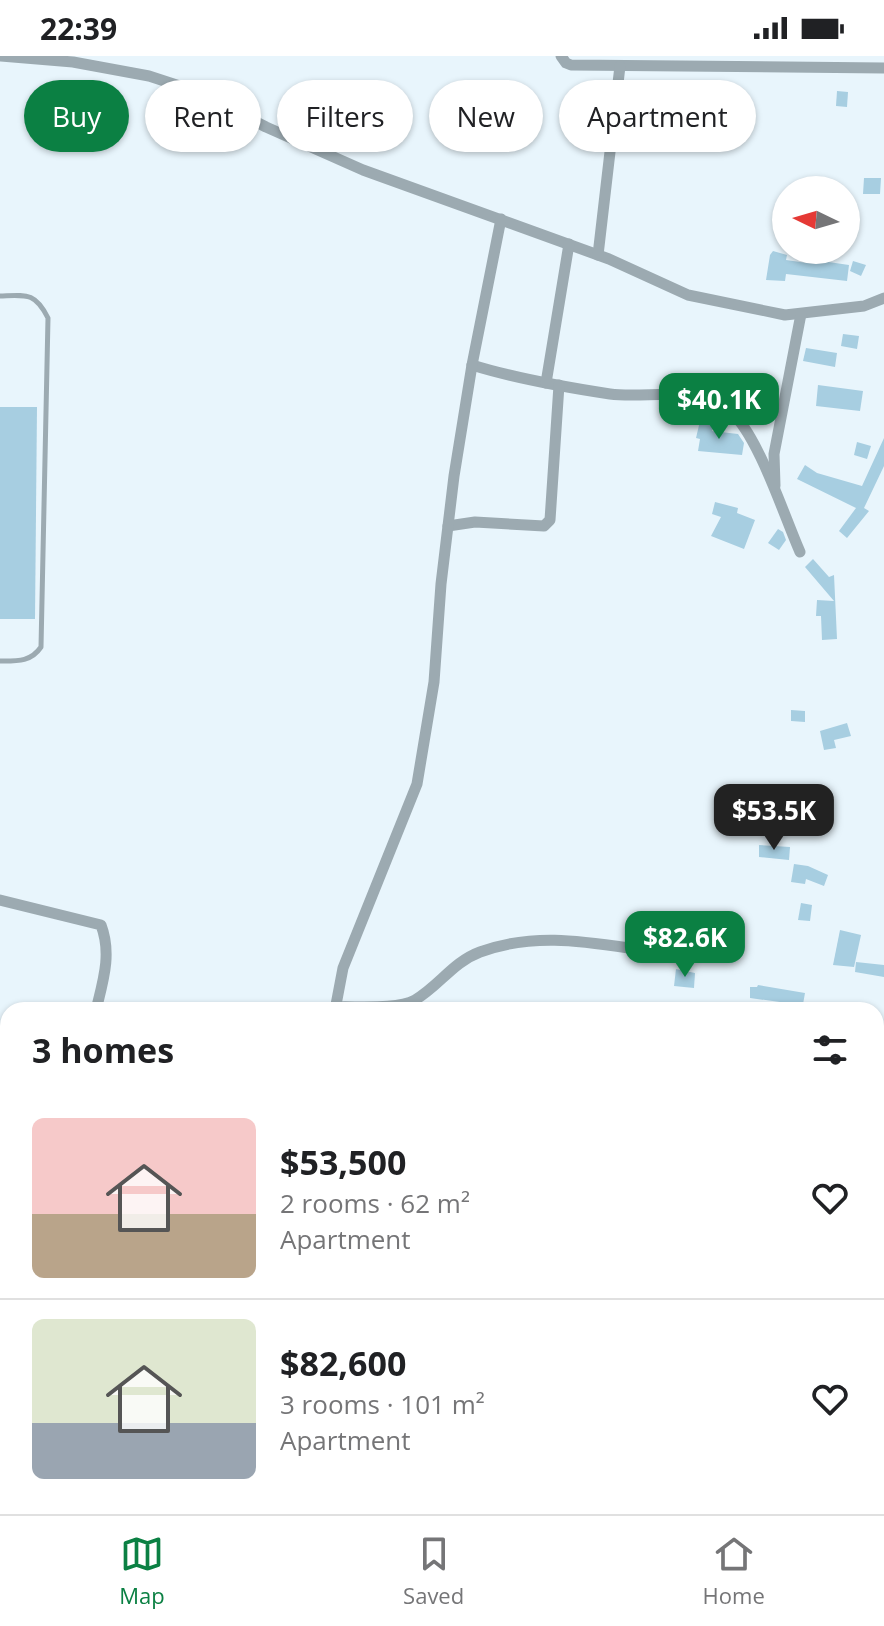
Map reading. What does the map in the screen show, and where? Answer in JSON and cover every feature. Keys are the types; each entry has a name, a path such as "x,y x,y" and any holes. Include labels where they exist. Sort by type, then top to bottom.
{"street":[{"path":"1,56 73,62 161,80 198,92 266,127 363,170 598,255 688,295 785,315 864,306 884,298"},
{"path":"561,56 571,65 884,68"},
{"path":"598,255 620,66"},
{"path":"336,1002 343,968 417,784 434,682 448,526 472,365 501,219"},
{"path":"546,383 569,244"},
{"path":"775,495 774,454 801,314"},
{"path":"472,365 508,376 615,394 681,394 715,401 730,411 749,433 800,552"},
{"path":"448,526 475,522 544,526 550,520 559,385"},
{"path":"0,900 101,925 107,941 106,967 98,1002"},
{"path":"406,1002 414,1000 459,962 496,947 552,938 657,952"}],"lane":[{"path":"0,296 29,295 41,303 48,318 41,647 35,655 22,661 0,661"}],"building":[{"path":"837,91 848,92 847,107 836,106"},
{"path":"864,178 881,178 880,194 863,194"},
{"path":"772,252 772,264 849,265 847,281 786,274 785,281 766,280"},
{"path":"852,264 866,265 861,276 850,271"},
{"path":"843,334 859,336 857,349 841,346"},
{"path":"806,348 837,353 835,367 803,361"},
{"path":"818,385 863,391 860,411 816,406"},
{"path":"0,407 37,407 35,619 0,619"},
{"path":"700,421 714,425 712,431 738,434 744,443 742,455 698,451 700,439 696,438"},
{"path":"884,438 884,466 864,508 869,511 847,538 839,531 856,508 797,479 805,465 817,473 862,486"},
{"path":"857,442 871,446 867,459 854,455"},
{"path":"715,502 738,508 737,513 755,520 744,549 711,536 721,517 712,514"},
{"path":"778,529 786,540 779,550 768,543"},
{"path":"813,559 829,577 834,575 837,639 822,640 821,616 816,616 817,600 834,601 805,567"},
{"path":"791,710 805,711 805,722 791,721"},
{"path":"847,723 851,736 834,740 836,748 824,750 820,731"},
{"path":"784,791 799,793 797,811 782,809"},
{"path":"759,845 790,847 789,860 759,857"},
{"path":"794,864 808,866 828,875 824,886 806,879 805,884 791,882"},
{"path":"801,903 812,905 810,921 798,920"},
{"path":"840,930 861,935 854,967 833,965"},
{"path":"701,947 716,950 714,961 699,958"},
{"path":"856,962 884,965 884,977 855,972"},
{"path":"676,969 695,973 694,988 674,986"},
{"path":"750,987 805,993 803,1002 750,998"}]}
